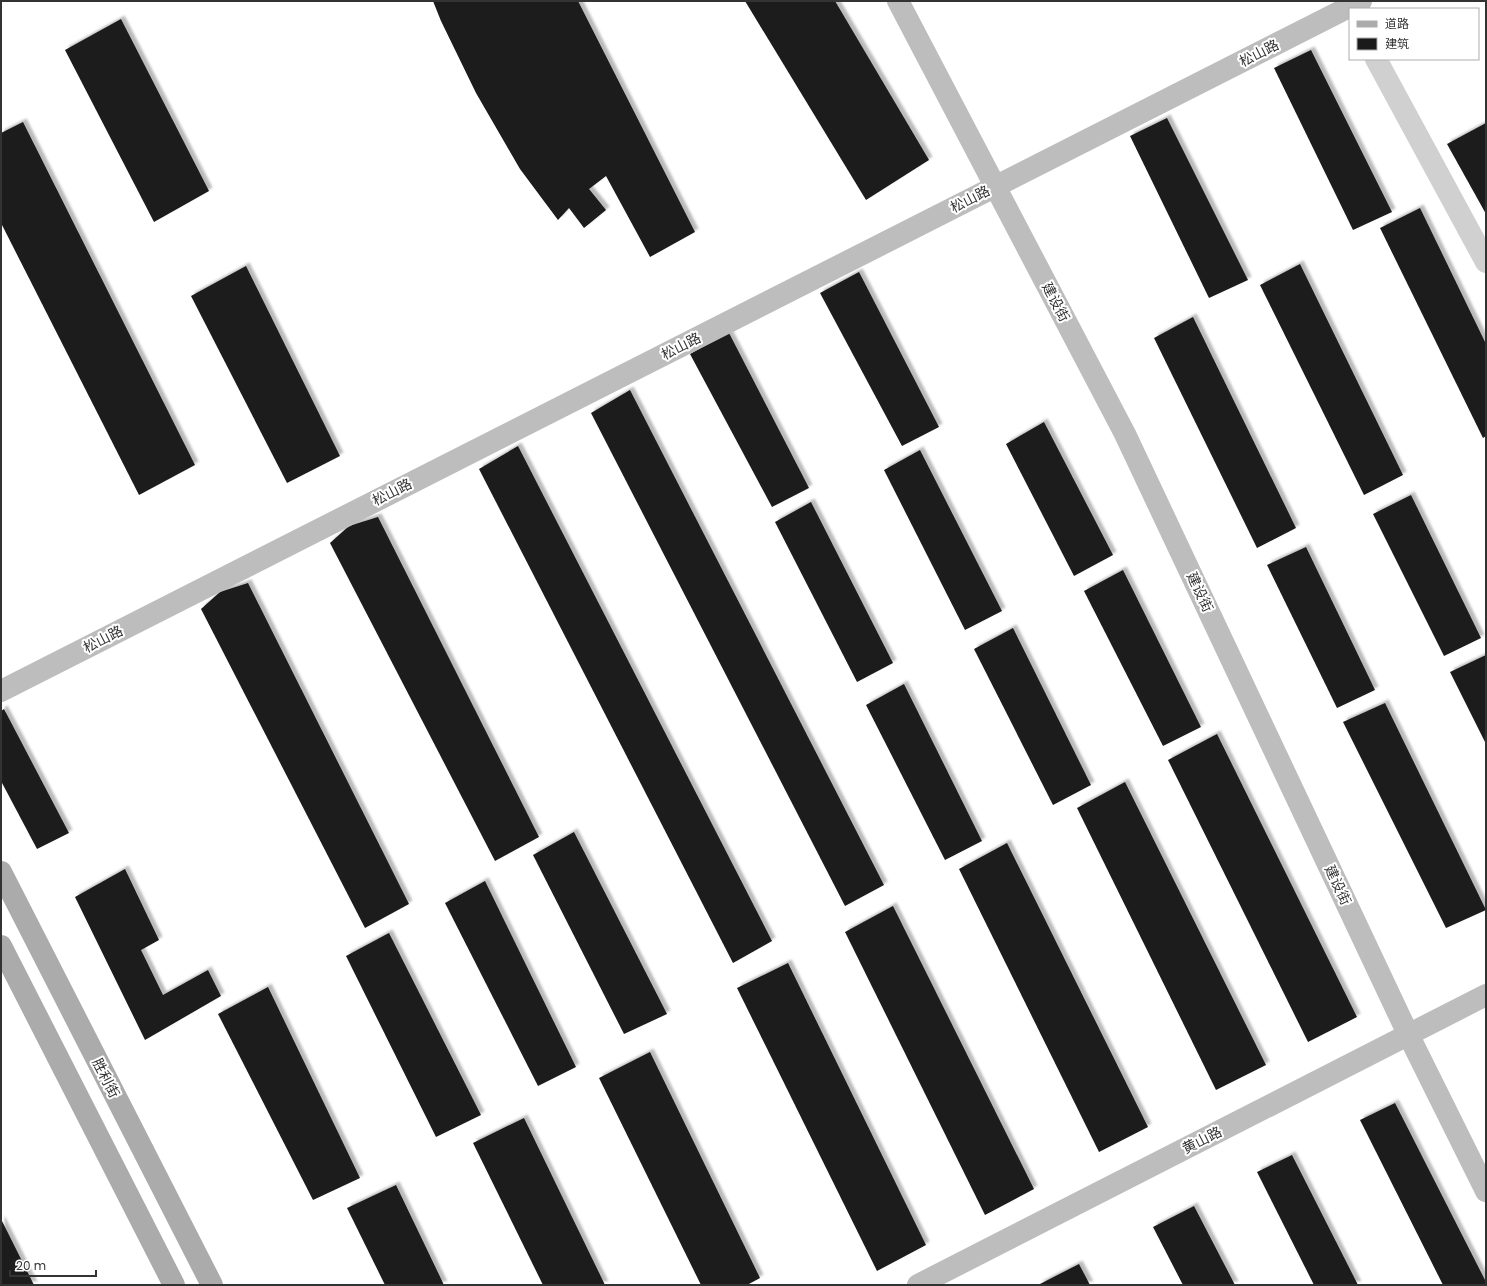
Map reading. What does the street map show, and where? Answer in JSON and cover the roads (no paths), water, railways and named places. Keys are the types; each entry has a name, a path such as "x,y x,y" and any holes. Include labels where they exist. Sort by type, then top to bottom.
{"main road":[{"name":"胜利街","path":"1,872 212,1285"},
{"path":"1,946 174,1285"}],"street":[{"name":"建设街","path":"898,1 1125,434 1408,1034 1486,1191"},
{"name":"松山路","path":"1,690 1349,8"},
{"path":"1377,60 1486,262"},
{"name":"黄山路","path":"918,1285 1486,995"}]}
